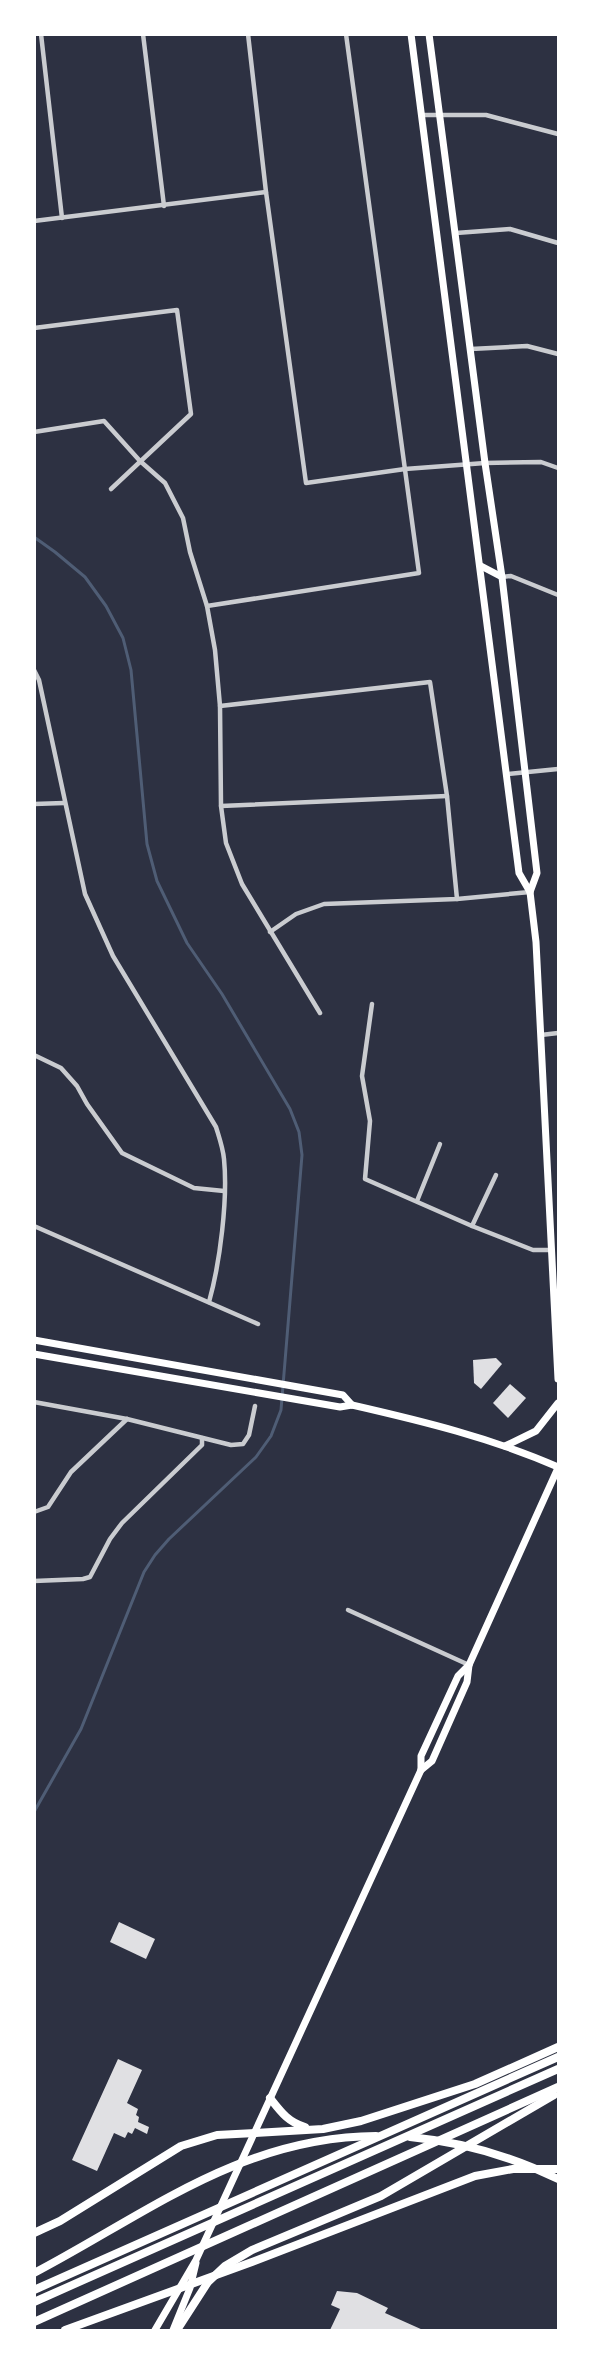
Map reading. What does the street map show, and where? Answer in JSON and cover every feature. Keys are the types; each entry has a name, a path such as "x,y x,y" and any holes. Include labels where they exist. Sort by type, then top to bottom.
{"highway":[{"path":"255,2133 323,2129 361,2121 476,2084 558,2047"},
{"path":"34,2289 558,2057"},
{"path":"34,2302 558,2069"},
{"path":"34,2322 558,2087"},
{"path":"175,2331 208,2282 225,2266 252,2250 381,2196 558,2092"},
{"path":"270,2098 284,2116 295,2124 311,2129"},
{"path":"34,2273 213,2173 268,2152 318,2141 368,2136 428,2139 467,2146 507,2157 558,2179"},
{"path":"65,2331 475,2176 513,2169 558,2169"}],"main road":[{"path":"411,34 519,876 530,892"},
{"path":"429,34 502,577 537,873 530,892 536,942 558,1379"},
{"path":"481,566 502,577"},
{"path":"34,1340 343,1395 352,1405"},
{"path":"34,1354 340,1407 352,1405 449,1428 505,1446 558,1468 469,1665 467,1682 432,1761 421,1770"},
{"path":"505,1446 536,1431 558,1403"},
{"path":"155,2331 196,2260 421,1770 421,1756 458,1676 469,1665"},
{"path":"34,2233 60,2221 181,2146 217,2135 255,2133"},
{"path":"175,2331 194,2277 196,2260"}],"street":[{"path":"41,34 62,218"},
{"path":"144,34 164,206"},
{"path":"248,34 266,192 306,483 405,469 485,463 541,462 558,468"},
{"path":"207,606 419,573 346,34"},
{"path":"422,115 486,115 558,134"},
{"path":"34,221 266,192"},
{"path":"456,233 510,230 558,243"},
{"path":"34,328 177,310 190,414 111,489"},
{"path":"471,349 527,346 558,354"},
{"path":"34,432 104,421 165,483 183,518 190,552 207,606 215,650 220,706 220,806 226,843 242,884 320,1013"},
{"path":"502,577 511,576 558,595"},
{"path":"34,670 39,680 85,894 112,956 216,1127 224,1157 224,1191 216,1276 209,1302"},
{"path":"220,706 430,682 447,796 457,899"},
{"path":"507,774 558,769"},
{"path":"220,806 447,796"},
{"path":"34,804 64,803"},
{"path":"270,932 296,914 324,904 457,899 530,892"},
{"path":"372,1004 362,1076 370,1121 365,1179 533,1250 552,1250"},
{"path":"541,1035 558,1034"},
{"path":"34,1055 61,1068 77,1086 122,1153 194,1188 224,1191"},
{"path":"417,1201 440,1144"},
{"path":"472,1226 496,1174"},
{"path":"34,1226 258,1324"},
{"path":"34,1402 128,1419 219,1444 243,1444 249,1435 255,1406"},
{"path":"34,1512 48,1507 71,1472 128,1419"},
{"path":"34,1581 83,1580 90,1576 110,1539 122,1523 202,1445 202,1438"},
{"path":"348,1610 469,1665"}],"building":[{"path":"496,1358 502,1364 481,1389 474,1383 473,1360"},
{"path":"510,1384 526,1398 508,1418 493,1403"},
{"path":"119,1922 155,1939 146,1959 110,1942"},
{"path":"118,2059 142,2070 127,2103 138,2109 136,2115 139,2117 138,2122 149,2127 147,2134 135,2128 132,2134 128,2132 125,2138 114,2133 97,2171 72,2160"},
{"path":"337,2291 357,2293 388,2308 385,2313 423,2330 330,2330 340,2309 331,2305"}],"waterway":[{"path":"34,537 85,577 106,606 123,638 131,670 147,844 157,881 187,943 222,994 290,1109 299,1132 302,1155 281,1410 271,1436 256,1457 169,1539 144,1572 81,1729 34,1812"}]}
